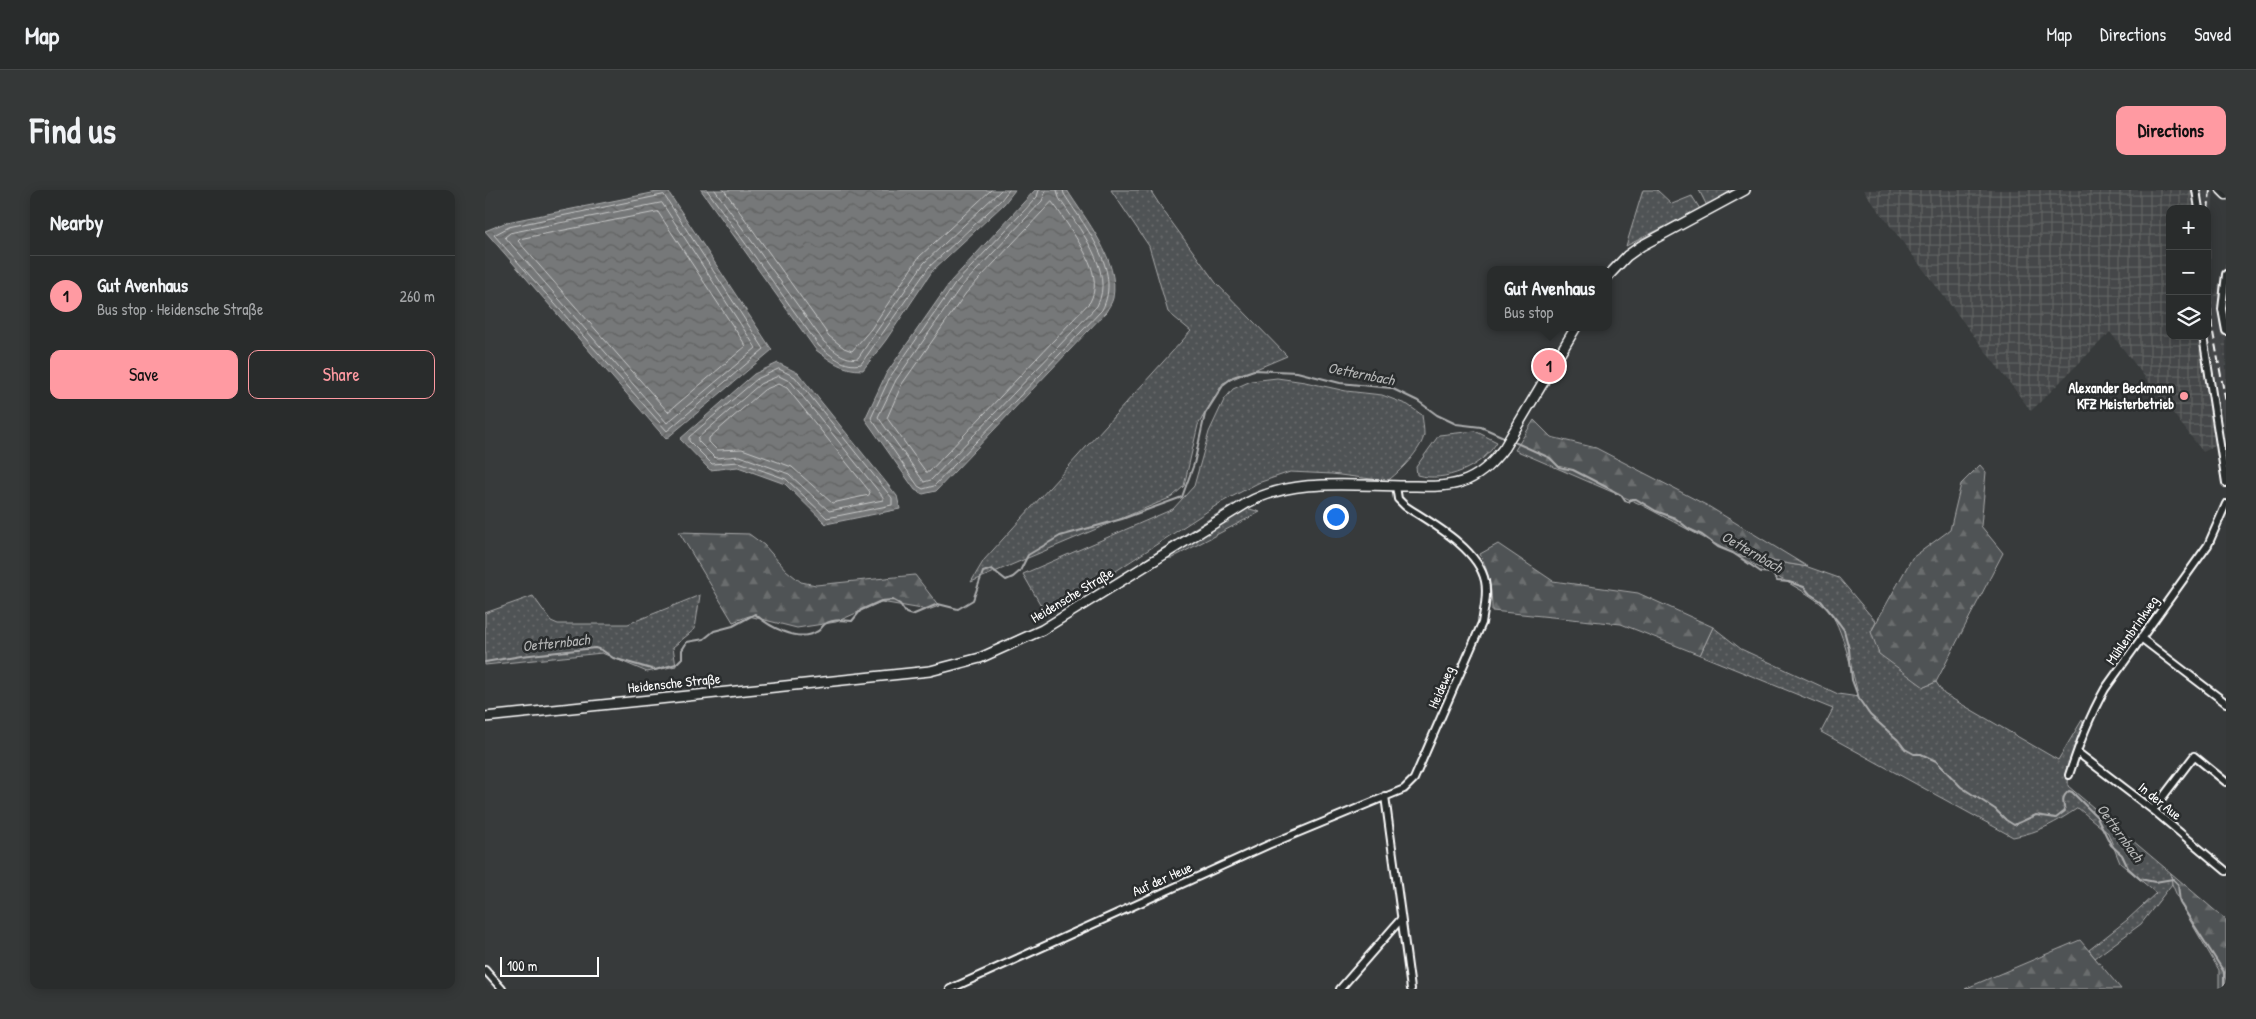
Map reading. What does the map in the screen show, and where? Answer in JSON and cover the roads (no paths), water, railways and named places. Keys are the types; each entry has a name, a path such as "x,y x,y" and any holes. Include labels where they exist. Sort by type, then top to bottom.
{"main road":[{"path":"1612,271 1622,260 1641,246 1745,190"},
{"name":"Heidensche Straße","path":"485,717 930,671 957,666 980,658 1042,630 1258,497 1291,487 1449,485 1465,481 1478,474 1492,464 1504,448 1574,331"}],"street":[{"path":"2196,190 2198,205"},
{"path":"2221,190 2226,195"},
{"path":"2226,274 2222,309 2226,331"},
{"path":"2204,340 2226,484"},
{"name":"Heideweg","path":"1385,796 1404,789 1414,779 1482,623 1486,601 1485,580 1478,564 1459,543 1405,506 1398,499 1396,486"},
{"name":"Mühlenbrinkweg","path":"2069,775 2093,709 2208,545 2226,504"},
{"path":"2141,638 2226,703"},
{"name":"In der Aue","path":"2077,752 2153,810 2226,872"},
{"path":"2153,810 2194,756 2226,782"},
{"path":"1385,796 1411,989"},
{"name":"Auf der Heue","path":"950,989 1268,845 1385,796"},
{"path":"1340,989 1401,919"},
{"path":"485,971 502,989"}],"water":[{"path":"667,190 772,350 666,439 485,231 507,222"},
{"path":"701,190 1015,190 1004,204 933,270 886,340 863,370 856,370 838,364 816,350"},
{"path":"1035,190 1067,190 1107,255 1114,284 1112,300 1106,312 936,491 923,494 915,490 865,419 886,374 951,281"},
{"path":"778,363 798,373 897,496 900,509 826,524 785,484 738,467 710,470 680,439 754,374"}],"waterway":[{"name":"Oetternbach","path":"485,662 595,648 602,650 613,658 655,670 676,664 682,658 682,650 687,642 704,639 714,631 733,626 755,614 775,628 801,636 809,635 831,621 852,621 861,610 881,601 893,600 900,604 906,613 912,615 938,604 958,609 973,600 983,572 992,569 1006,580 1020,571 1028,555 1060,536 1122,519 1182,497 1194,464 1205,414 1224,384 1233,377 1254,370 1297,372 1340,383 1391,388 1418,401 1437,415 1456,424 1481,427 1506,438"},
{"name":"Oetternbach","path":"1512,441 1550,458 1559,467 1573,470 1612,490 1621,495 1625,501 1629,502 1631,499 1636,499 1656,511 1675,518 1689,529 1702,535 1718,547 1733,553 1761,572 1772,573 1777,581 1789,582 1804,587 1810,594 1821,601 1844,630 1849,649 1852,680 1859,699 1870,715 1898,740 1905,749 1936,761 1961,787 1995,809 2006,820 2014,825 2036,815 2056,818 2065,811 2064,798 2069,791 2072,792 2097,817 2111,845 2122,855 2128,868 2140,879 2155,882 2173,879 2178,884 2180,903 2224,972 2224,989"}],"railway":[{"path":"2209,205 2210,190"},
{"path":"2210,295 2212,327 2226,403"}],"place":[{"name":"Gut Avenhaus","path":"1549,366"},
{"name":"Alexander Beckmann KFZ Meisterbetrieb","path":"2184,396"}]}
